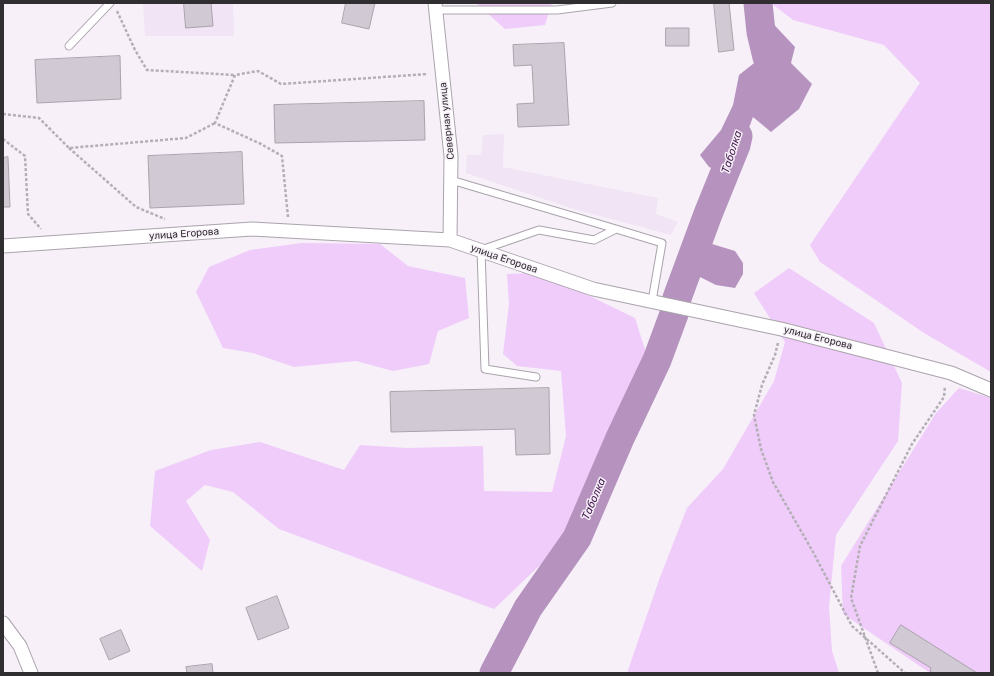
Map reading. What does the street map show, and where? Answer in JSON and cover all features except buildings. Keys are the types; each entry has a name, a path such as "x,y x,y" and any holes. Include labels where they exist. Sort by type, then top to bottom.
{"street":[{"name":"Северная улица","path":"435,7 451,156 450,240"},
{"name":"улица Егорова","path":"3,246 53,244 252,229 450,240 593,289 781,329 946,371 991,390"},
{"path":"3,623 20,646 30,673"}],"lane":[{"path":"69,46 110,3"},
{"path":"435,7 557,10 612,3"},
{"path":"451,180 662,242 652,301"},
{"path":"536,377 485,369 481,250 539,230 594,240 616,229"}],"path":[{"path":"116,10 135,50 147,70 235,75 258,71 281,84 442,73"},
{"path":"68,148 186,138 215,123 235,75"},
{"path":"3,114 39,118 68,148 136,207 170,221"},
{"path":"215,123 282,156 290,231"},
{"path":"3,140 25,156 28,214 53,244"},
{"path":"781,329 775,355 762,385 754,415 761,450 773,482 813,552 852,626 905,673"},
{"path":"878,673 851,598 860,546 912,444 944,397 946,371"}],"shaded area":[{"path":"143,3 233,3 234,36 145,36"},
{"path":"476,3 552,3 545,25 505,29"},
{"path":"771,3 991,3 991,372 924,333 820,262 810,245 920,83 884,45 793,20"},
{"path":"504,134 503,167 658,198 656,214 678,222 671,235 574,209 466,173 467,155 481,155 483,135"},
{"path":"302,243 380,244 408,266 465,278 469,318 438,331 429,364 393,371 356,361 294,367 253,353 223,348 196,292 209,267 250,250"},
{"path":"789,268 874,323 902,383 898,441 836,535 829,607 832,651 839,673 627,673 659,580 687,508 723,469 774,381 785,342 754,293"},
{"path":"529,273 569,286 635,318 647,356 559,547 494,609 279,529 233,492 205,485 186,501 210,540 202,571 150,526 155,471 211,450 260,442 344,470 360,445 407,448 483,446 484,491 552,492 566,436 561,371 517,366 503,354 509,304 507,274"},
{"path":"959,388 991,398 991,673 930,673 843,614 841,566 936,413"}],"water":[{"path":"765,15 795,47 791,63 812,84 799,109 771,132 753,117 737,160 724,173 709,167 700,155 721,130 733,105 739,75 763,56 756,21"},
{"path":"712,244 735,251 743,263 743,274 735,288 716,285 692,273 683,260 689,247"}],"waterway":[{"name":"Таболка","path":"758,3 761,32 767,57"},
{"name":"Таболка","path":"677,298 708,214 736,145 738,136"},
{"name":"Таболка","path":"494,673 528,608 577,538 620,438 657,360 674,314"}]}
